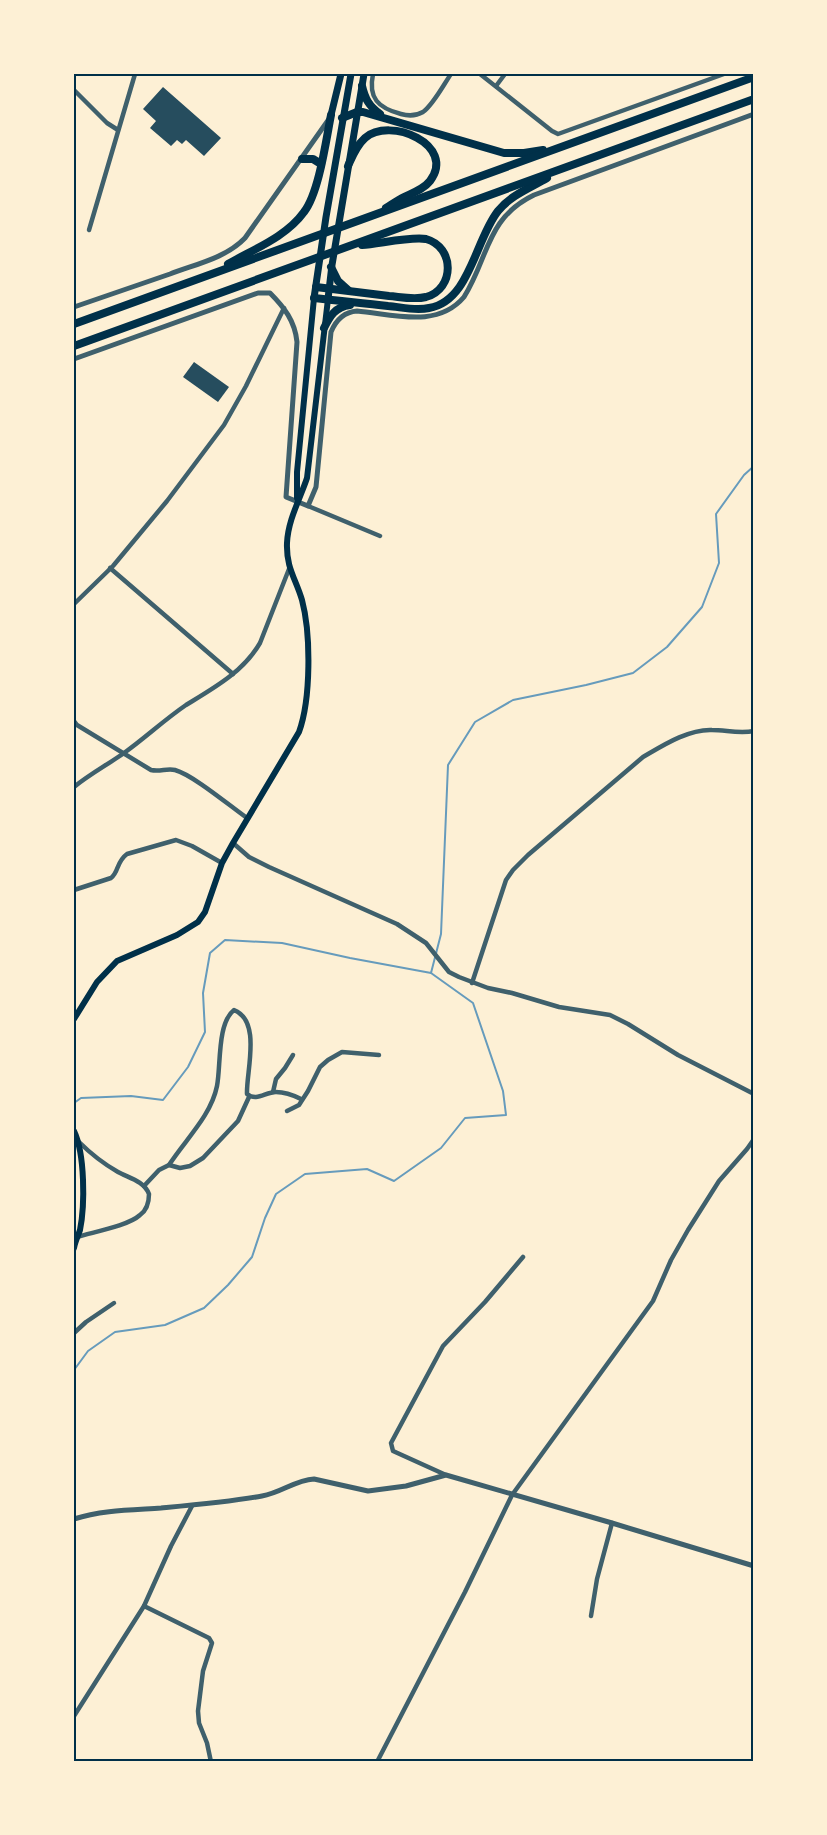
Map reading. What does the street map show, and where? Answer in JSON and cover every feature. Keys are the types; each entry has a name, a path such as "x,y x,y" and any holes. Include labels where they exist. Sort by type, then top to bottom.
{"highway":[{"path":"74,324 753,77"},
{"path":"362,86 369,104 384,117"},
{"path":"74,346 753,99"},
{"path":"342,118 357,112 384,117 504,153 524,153 566,146"},
{"path":"206,276 276,237 292,226 305,212 312,198 331,115"},
{"path":"348,166 357,147 376,131 393,130 411,135 426,143 432,150 436,168 430,180 421,189 400,198 377,214"},
{"path":"302,159 313,159 321,164"},
{"path":"314,298 417,309 445,302 458,289 486,231 500,208 521,192 578,163"},
{"path":"316,287 404,297 424,297 437,292 443,285 448,271 448,262 439,246 422,238 349,247"},
{"path":"331,267 341,285 355,292"},
{"path":"324,328 330,315 338,309 345,305 361,303"}],"main road":[{"path":"331,115 341,74"},
{"path":"297,502 297,472 317,272 351,74"},
{"path":"74,1019 97,982 117,961 177,935 198,922 205,912 222,863 302,724 307,678 307,623 301,596 289,569 287,538 297,502 307,478 331,267 364,74"},
{"path":"74,1131 78,1141 83,1188 76,1239"}],"street":[{"path":"89,230 135,74"},
{"path":"373,74 372,93 378,103 386,110 406,116 416,115 426,110 451,74"},
{"path":"480,74 558,134 710,76 724,74"},
{"path":"496,86 506,74"},
{"path":"74,90 106,123 118,130"},
{"path":"74,307 230,251 245,238 331,115"},
{"path":"308,506 316,487 331,332 335,323 342,316 357,311 416,317 429,317 445,312 464,297 497,225 519,203 534,195 753,116"},
{"path":"74,359 261,292 270,294 284,308 292,321 297,342 286,496 380,536"},
{"path":"74,604 110,568 166,501 224,425 284,308"},
{"path":"110,568 233,674"},
{"path":"74,787 186,706 217,687 254,654 289,569"},
{"path":"74,722 151,770 159,772 169,769 182,773 247,818"},
{"path":"472,983 506,880 528,855 642,757 663,745 694,732 710,730 742,733 753,731"},
{"path":"74,890 111,878 120,859 127,854 176,840 222,863"},
{"path":"233,843 249,857 397,924 426,943 449,972 472,983 567,1009 610,1015 678,1055 753,1094"},
{"path":"144,1186 159,1170 169,1165 212,1103 217,1087 223,1031 234,1010 241,1014 249,1030 251,1053 246,1091 249,1097"},
{"path":"287,1111 299,1105 320,1067 336,1055 342,1052 379,1055"},
{"path":"273,1092 276,1079 293,1054"},
{"path":"249,1097 258,1097 273,1092 289,1093 301,1100"},
{"path":"169,1165 180,1168 190,1166 203,1158 238,1121 249,1097"},
{"path":"377,1761 465,1592 512,1495 653,1301 671,1260 688,1230 719,1181 747,1149 753,1138"},
{"path":"76,1239 132,1221 146,1209 149,1200 149,1194 144,1186 101,1160 78,1141"},
{"path":"523,1257 485,1302 443,1346 391,1443 393,1451 446,1475 612,1522 753,1566"},
{"path":"74,1333 114,1303"},
{"path":"74,1519 106,1511 192,1506 265,1496 308,1479 368,1491 406,1486 446,1475"},
{"path":"74,1716 144,1606 162,1564 192,1506"},
{"path":"591,1616 597,1579 612,1522"},
{"path":"144,1606 209,1638 212,1643 203,1671 198,1711 199,1723 211,1761"}],"building":[{"path":"163,87 221,138 204,156 186,140 182,144 177,140 171,146 150,128 156,121 143,109"},
{"path":"194,362 229,387 218,402 183,377"}],"waterway":[{"path":"74,1103 81,1098 131,1096 163,1100 188,1067 205,1032 203,993 210,953 225,940 282,943 431,973 441,934 448,765 475,722 513,700 633,673 667,647 702,607 719,563 716,514 744,475 754,466"},
{"path":"74,1370 88,1351 115,1332 165,1325 204,1308 252,1257 276,1194 305,1174 367,1169 394,1181 441,1148 465,1118 506,1115 503,1091 473,1003 431,973"}]}
